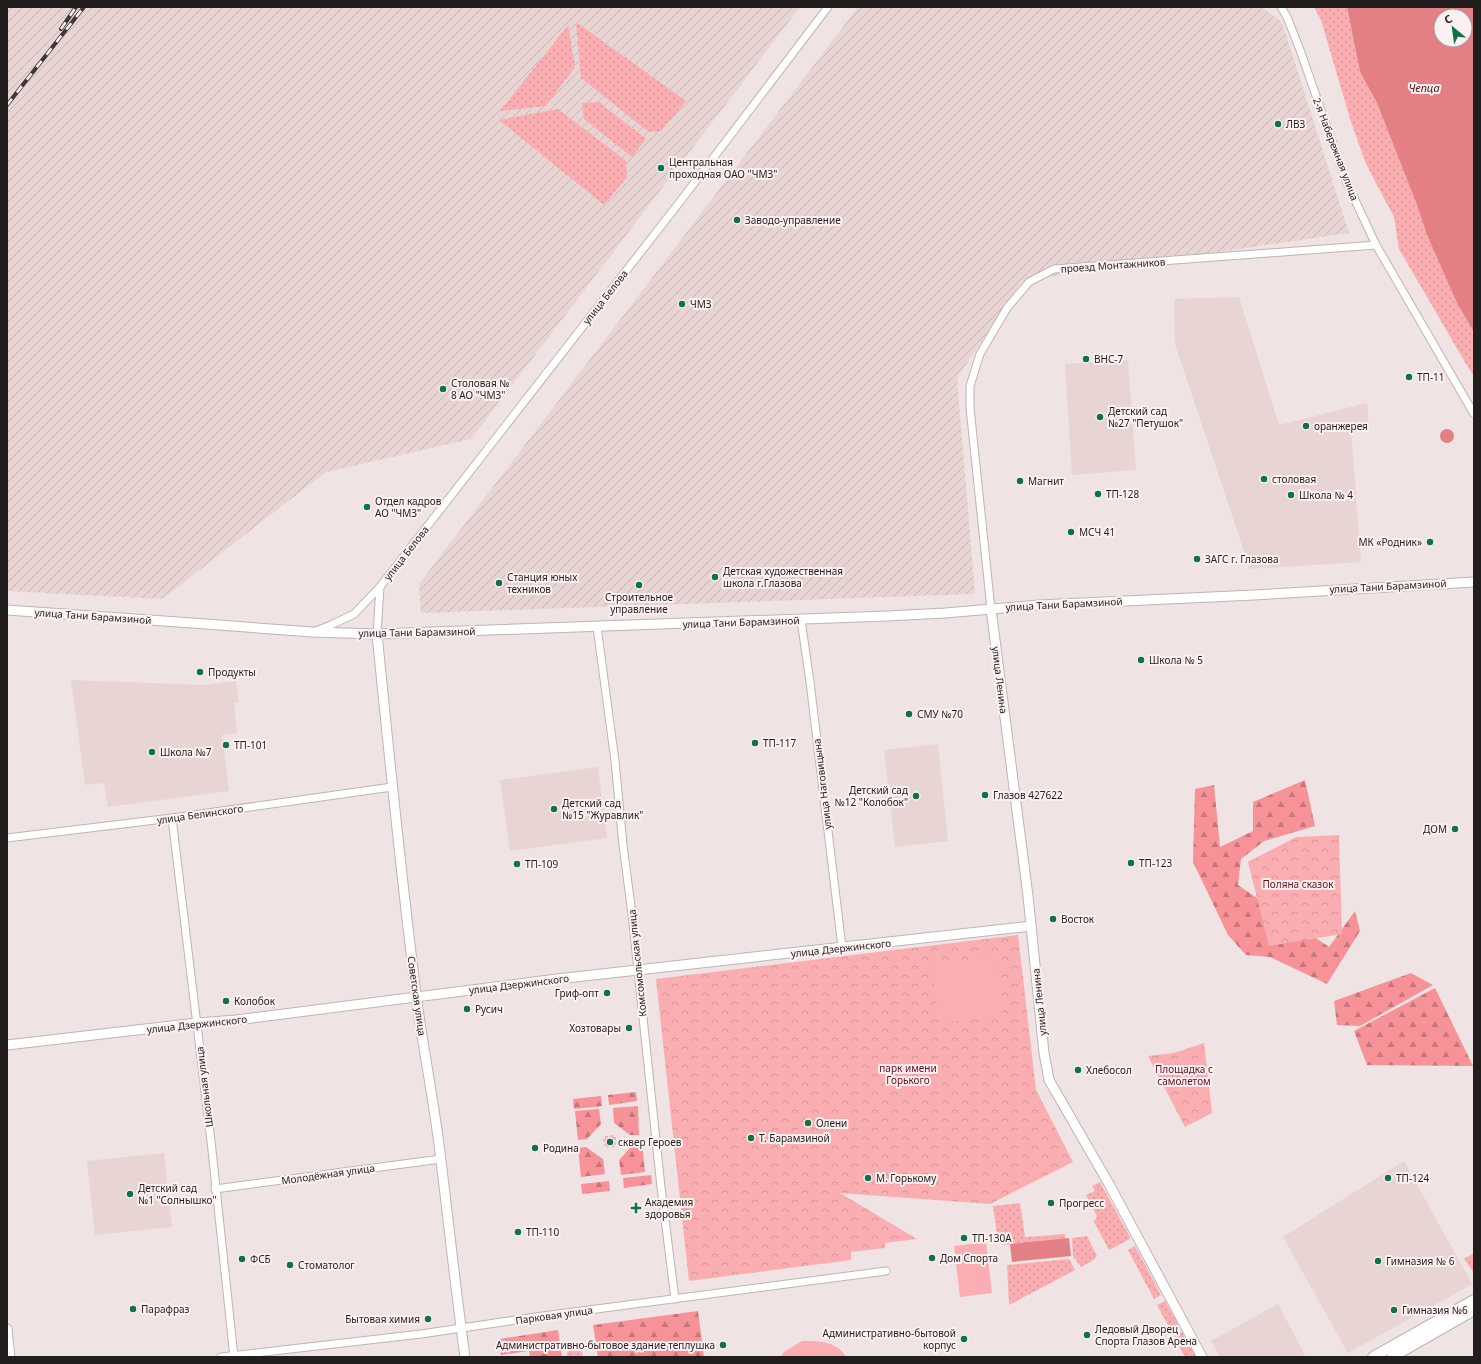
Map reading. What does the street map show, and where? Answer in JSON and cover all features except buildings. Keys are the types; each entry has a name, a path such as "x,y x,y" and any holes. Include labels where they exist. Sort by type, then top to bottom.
{"main road":[{"path":"1373,1357 1474,1300"},
{"path":"1392,1357 1474,1310"}],"street":[{"name":"улица Белова","path":"312,632 354,614 380,586 682,199 828,7"},
{"name":"2-я Набережная улица","path":"1281,7 1287,16 1300,50 1346,181 1376,245 1474,414"},
{"name":"проезд Монтажников","path":"991,609 970,408 970,386 980,354 1007,308 1028,282 1054,269 1376,245"},
{"name":"улица Тани Барамзиной","path":"7,610 312,632 377,634 801,620 1474,582"},
{"name":"улица Белова","path":"377,634 380,586"},
{"name":"улица Ленина","path":"991,609 1044,1053 1049,1080 1109,1184 1202,1357"},
{"name":"улица Наговицына","path":"801,620 810,682 842,947"},
{"name":"Комсомольская улица","path":"597,627 615,761 623,845 675,1299"},
{"name":"Советская улица","path":"377,634 392,787 416,996 441,1160 465,1357"},
{"name":"улица Белинского","path":"7,838 172,818 392,787"},
{"name":"Школьная улица","path":"172,818 197,1023 234,1356"},
{"name":"улица Дзержинского","path":"7,1045 197,1023 236,1020 416,996 1030,926"},
{"name":"Молодёжная улица","path":"215,1189 441,1160"},
{"name":"Парковая улица","path":"221,1357 461,1328 886,1271"},
{"path":"7,1329 10,1357"}],"shaded area":[{"path":"7,7 800,7 471,439 326,472 162,599 7,591"},
{"path":"858,7 1262,7 1282,22 1349,233 1022,281 957,378 975,594 421,613 419,584"},
{"name":"Школа № 4","path":"1239,297 1279,425 1367,403 1369,427 1351,429 1361,562 1250,569 1175,344 1174,299"},
{"name":"Детский сад №27 \"Петушок\"","path":"1128,360 1136,470 1072,475 1065,364"},
{"name":"Школа №7","path":"71,680 203,685 236,681 239,702 234,703 237,733 222,735 229,791 108,807 104,783 85,785"},
{"name":"Детский сад №12 \"Колобок\"","path":"938,744 948,841 895,847 884,750"},
{"name":"Детский сад №15 \"Журавлик\"","path":"598,767 607,838 510,851 500,780"},
{"name":"Детский сад №1 \"Солнышко\"","path":"164,1153 172,1227 95,1235 87,1161"},
{"name":"Гимназия № 6","path":"1404,1161 1472,1284 1348,1353 1283,1237"},
{"path":"1278,1304 1306,1357 1220,1357 1211,1341"}],"green space":[{"path":"1314,7 1347,7 1360,72 1377,103 1458,305 1474,332 1474,376 1399,249 1394,217 1366,164 1351,122 1321,20"},
{"path":"576,22 686,101 661,131 649,132 581,78"},
{"path":"568,25 575,67 546,106 500,111"},
{"path":"599,102 646,139 632,157 584,119 582,103"},
{"path":"558,109 626,161 627,177 604,205 499,120"},
{"path":"1305,780 1315,826 1264,841 1241,859 1238,885 1329,947 1355,911 1360,931 1327,984 1270,957 1246,955 1228,935 1193,862 1195,789 1214,785 1220,847 1253,831 1253,802"},
{"name":"Поляна сказок","path":"1339,835 1342,934 1269,946 1248,862 1296,837"},
{"name":"парк имени Горького","path":"1018,935 1036,1090 1073,1162 990,1204 840,1193 917,1239 885,1243 885,1248 851,1252 851,1260 689,1281 656,979"},
{"path":"996,956 1003,1015 939,1023 932,964"},
{"path":"1411,973 1433,985 1360,1026 1337,1025 1334,1001"},
{"path":"1435,988 1473,1066 1367,1065 1354,1031"},
{"name":"Площадка с самолетом","path":"1204,1043 1212,1113 1185,1127 1148,1056 1174,1053"},
{"path":"636,1092 637,1101 609,1105 608,1095"},
{"path":"601,1096 602,1106 574,1109 573,1099"},
{"path":"638,1106 639,1135 630,1135 614,1123 613,1108"},
{"path":"599,1109 601,1124 587,1139 578,1140 575,1111"},
{"path":"611,1135 616,1137 614,1142 617,1144 614,1145 614,1148 609,1146 607,1148 607,1146 604,1146 605,1142 603,1139 605,1139 605,1136 610,1137"},
{"path":"642,1144 645,1172 621,1175 619,1160 633,1145"},
{"path":"586,1147 603,1159 605,1174 581,1177 578,1148"},
{"path":"651,1175 652,1184 624,1188 623,1178"},
{"path":"609,1181 610,1191 582,1194 581,1184"},
{"path":"1100,1182 1130,1237 1130,1239 1109,1250 1094,1222 1097,1216 1086,1195 1095,1191 1092,1186"},
{"path":"1020,1203 1025,1237 1065,1234 1065,1240 1004,1245 997,1235 993,1206"},
{"path":"1087,1236 1097,1256 1094,1260 1081,1267 1073,1256 1072,1238"},
{"path":"986,1242 992,1293 960,1297 954,1246"},
{"path":"1135,1246 1161,1295 1154,1299 1128,1250"},
{"path":"1474,1253 1474,1273 1464,1259"},
{"path":"1069,1259 1075,1270 1009,1305 1007,1265"},
{"path":"1165,1301 1178,1324 1170,1329 1157,1305"},
{"path":"698,1311 704,1357 598,1357 593,1325"},
{"path":"558,1330 562,1357 530,1357 529,1351 501,1355 499,1339"},
{"path":"1182,1332 1196,1357 1185,1357 1174,1336"},
{"path":"802,1341 815,1341 833,1345 846,1357 780,1357 784,1352"},
{"path":"576,1348 582,1352 583,1357 567,1357 567,1353 571,1349"}],"water":[{"name":"Чепца","path":"1347,7 1474,7 1474,332 1458,305 1428,237 1416,202 1377,103 1360,72"},
{"path":"1444,429 1450,429 1454,433 1454,439 1450,443 1444,443 1440,439 1440,433"},
{"path":"1069,1238 1071,1256 1012,1262 1010,1244"}],"railway":[{"path":"61,29 76,7"},
{"path":"7,105 84,7"}],"place":[{"name":"ЛВЗ","path":"1278,124"},
{"name":"Центральная проходная ОАО \"ЧМЗ\"","path":"661,168"},
{"name":"Заводо-управление","path":"737,220"},
{"name":"ЧМЗ","path":"682,304"},
{"name":"ВНС-7","path":"1086,359"},
{"name":"ТП-11","path":"1409,377"},
{"name":"Столовая № 8 АО \"ЧМЗ\"","path":"443,389"},
{"name":"Детский сад №27 \"Петушок\"","path":"1100,417"},
{"name":"оранжерея","path":"1306,426"},
{"name":"столовая","path":"1264,479"},
{"name":"Магнит","path":"1020,481"},
{"name":"ТП-128","path":"1098,494"},
{"name":"Школа № 4","path":"1291,495"},
{"name":"Отдел кадров АО \"ЧМЗ\"","path":"367,507"},
{"name":"МСЧ 41","path":"1071,532"},
{"name":"МК «Родник»","path":"1430,542"},
{"name":"ЗАГС г. Глазова","path":"1197,559"},
{"name":"Детская художественная школа г.Глазова","path":"715,577"},
{"name":"Станция юных техников","path":"499,583"},
{"name":"Строительное управление","path":"639,585"},
{"name":"Школа № 5","path":"1141,660"},
{"name":"Продукты","path":"200,672"},
{"name":"СМУ №70","path":"909,714"},
{"name":"ТП-117","path":"755,743"},
{"name":"ТП-101","path":"226,745"},
{"name":"Школа №7","path":"152,752"},
{"name":"Глазов 427622","path":"985,795"},
{"name":"Детский сад №12 \"Колобок\"","path":"916,796"},
{"name":"Детский сад №15 \"Журавлик\"","path":"554,809"},
{"name":"ДОМ","path":"1455,829"},
{"name":"ТП-123","path":"1131,863"},
{"name":"ТП-109","path":"517,864"},
{"name":"Восток","path":"1053,919"},
{"name":"Гриф-опт","path":"607,993"},
{"name":"Колобок","path":"226,1001"},
{"name":"Русич","path":"467,1009"},
{"name":"Хозтовары","path":"629,1028"},
{"name":"Хлебосол","path":"1078,1070"},
{"name":"Олени","path":"808,1123"},
{"name":"Т. Барамзиной","path":"751,1138"},
{"name":"сквер Героев","path":"610,1142"},
{"name":"Родина","path":"535,1148"},
{"name":"М. Горькому","path":"868,1178"},
{"name":"ТП-124","path":"1388,1178"},
{"name":"Детский сад №1 \"Солнышко\"","path":"130,1194"},
{"name":"Прогресс","path":"1051,1203"},
{"name":"Академия здоровья","path":"636,1208"},
{"name":"ТП-110","path":"518,1232"},
{"name":"ТП-130А","path":"964,1238"},
{"name":"Дом Спорта","path":"932,1258"},
{"name":"ФСБ","path":"242,1259"},
{"name":"Гимназия № 6","path":"1378,1261"},
{"name":"Стоматолог","path":"290,1265"},
{"name":"Парафраз","path":"133,1309"},
{"name":"Гимназия №6","path":"1394,1310"},
{"name":"Бытовая химия","path":"428,1319"},
{"name":"Ледовый Дворец Спорта Глазов Арена","path":"1087,1335"},
{"name":"Административно-бытовой корпус","path":"964,1339"},
{"name":"Административно-бытовое здание теплушка","path":"723,1345"}]}
